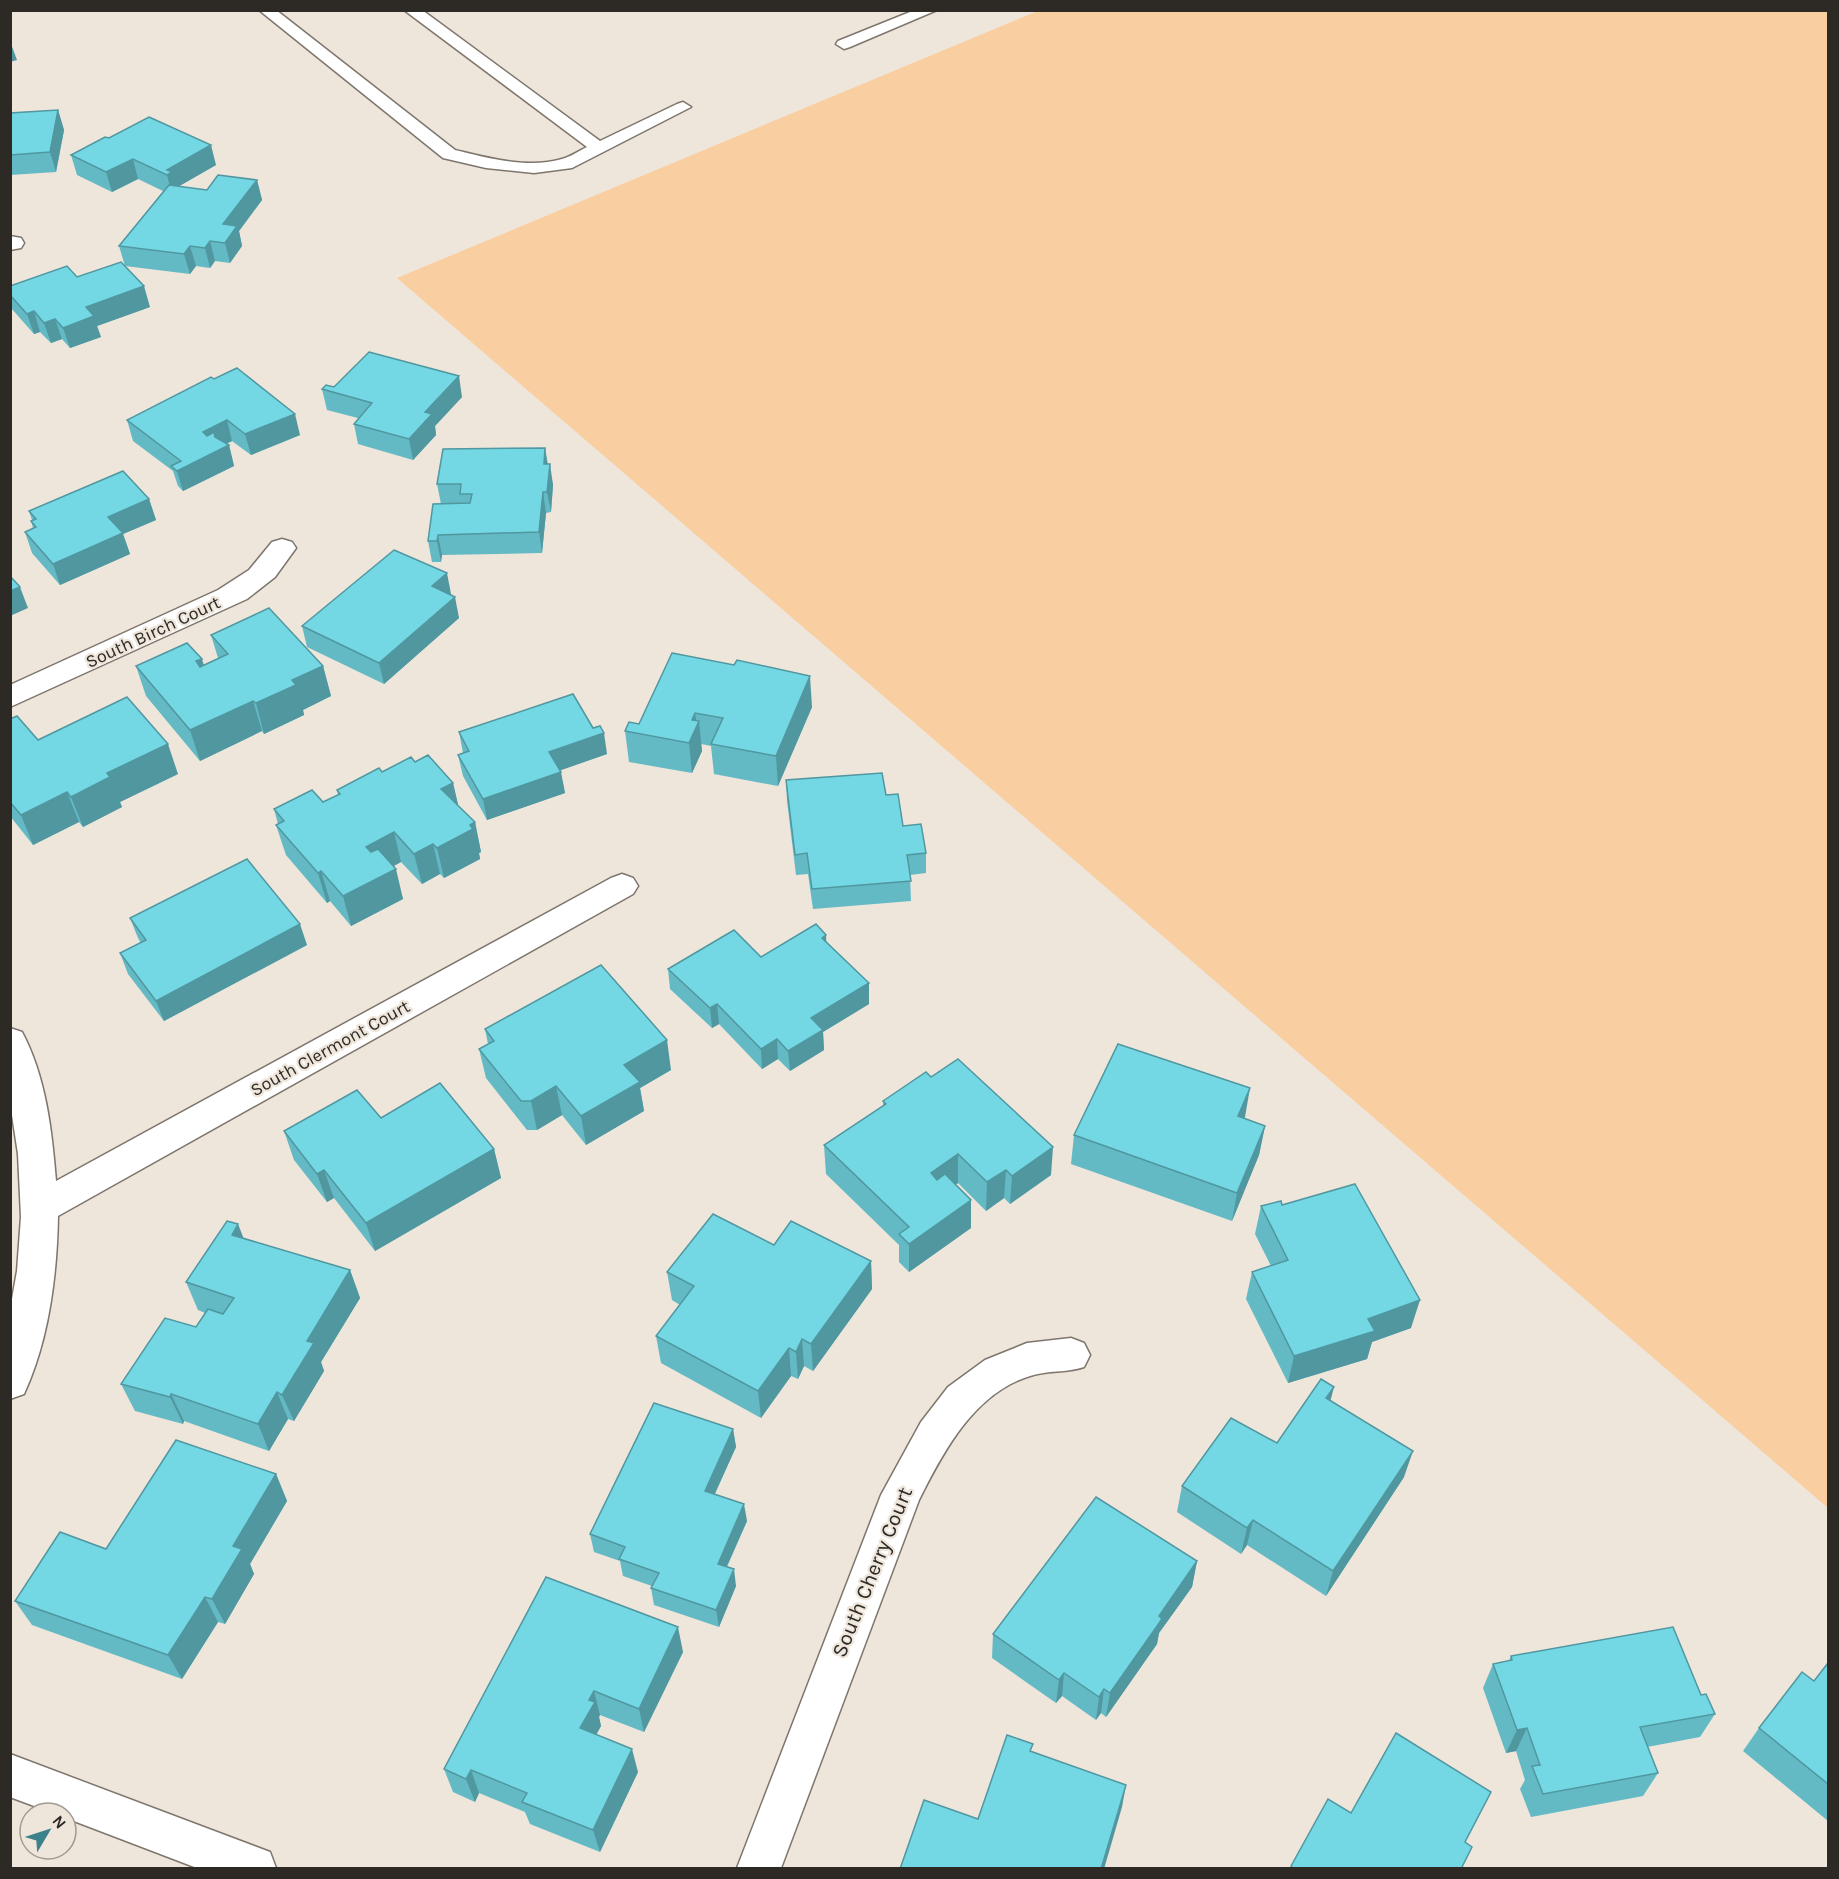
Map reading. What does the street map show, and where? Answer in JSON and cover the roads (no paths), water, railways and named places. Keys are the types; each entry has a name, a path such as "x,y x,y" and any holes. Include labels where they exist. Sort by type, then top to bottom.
{"street":[{"name":"South Birch Court","path":"10,698 228,597 256,581 273,563 282,548"},
{"name":"South Clermont Court","path":"38,1209 622,886"},
{"path":"10,1041 29,1103 35,1152 38,1209 36,1269 25,1335 10,1382"},
{"name":"South Cherry Court","path":"759,1869 901,1495 928,1440 954,1405 991,1377 1022,1361 1071,1355"},
{"path":"10,1775 254,1869"}],"lane":[{"path":"267,10 448,153 486,164 534,168 566,164 683,107"},
{"path":"411,10 599,148"},
{"path":"844,44 930,10"}]}
